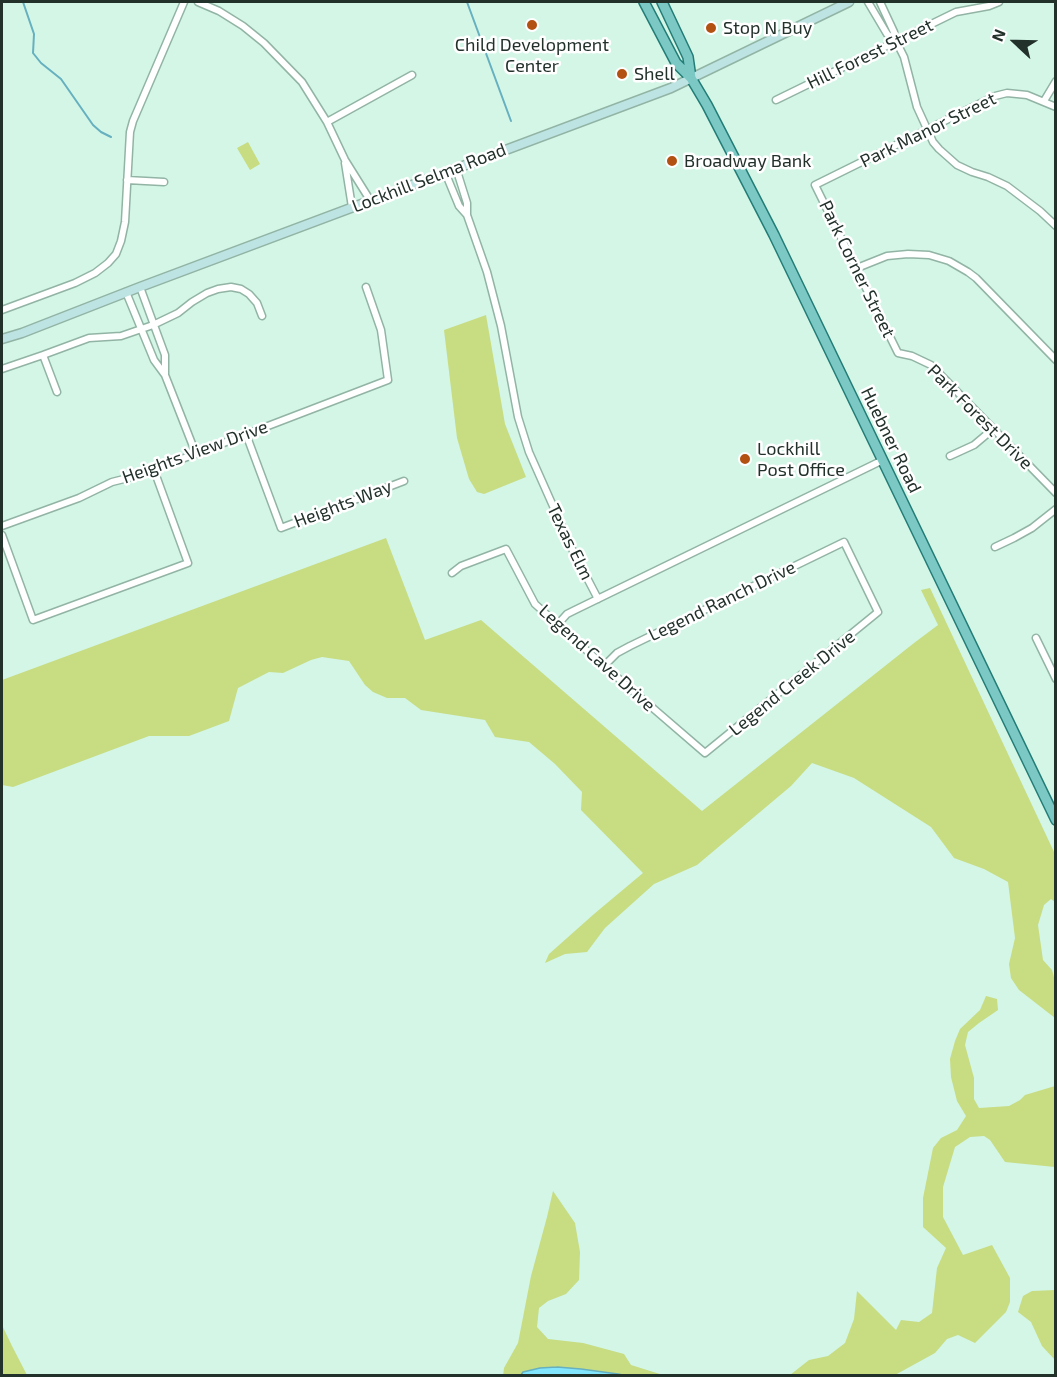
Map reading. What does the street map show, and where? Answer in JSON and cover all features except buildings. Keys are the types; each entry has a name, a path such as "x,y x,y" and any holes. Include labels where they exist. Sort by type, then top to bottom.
{"main road":[{"name":"Huebner Road","path":"644,2 676,63 691,78 774,235 1056,820"},
{"name":"Huebner Road","path":"662,2 688,57 691,78"},
{"name":"Lockhill Selma Road","path":"2,339 650,96 849,2"}],"street":[{"path":"2,310 75,283 108,264 116,254 125,222 130,132 184,2"},
{"path":"198,2 219,11 243,26 264,43 302,82 370,200"},
{"path":"868,2 887,34 896,40"},
{"path":"880,2 907,68 917,107 939,149 950,160 972,172 1007,186 1056,226"},
{"name":"Hill Forest Street","path":"776,100 956,12 999,2"},
{"path":"327,122 412,75"},
{"path":"1044,101 1056,81"},
{"name":"Park Manor Street","path":"815,185 994,96 1007,93 1033,96 1056,107"},
{"path":"345,160 352,207"},
{"name":"Texas Elm","path":"456,168 467,203 467,215 487,272 501,326 518,417 529,452 573,551 598,599 883,460"},
{"name":"Texas Elm","path":"445,172 459,206 467,215"},
{"path":"127,180 164,182"},
{"name":"Park Corner Street","path":"815,185 898,353"},
{"path":"857,268 876,259 897,254 929,255 949,261 976,278 1056,360"},
{"path":"140,287 165,355 165,375"},
{"path":"2,369 89,338 121,336 153,325 178,313 207,292 231,287 249,294 257,303 262,316"},
{"name":"Heights View Drive","path":"2,526 79,498 112,482 154,470 388,380 381,330 366,287"},
{"path":"126,292 154,360 165,375 196,454"},
{"name":"Park Forest Drive","path":"898,353 912,356 931,365 1056,493"},
{"path":"43,355 57,392"},
{"path":"950,456 975,445 993,429"},
{"name":"Heights Way","path":"246,434 282,528 404,481"},
{"path":"2,535 33,620 188,563 154,470"},
{"path":"995,547 1032,528 1056,509"},
{"name":"Legend Creek Drive","path":"705,753 878,612 844,542"},
{"name":"Legend Ranch Drive","path":"604,666 630,646 844,542"},
{"name":"Legend Cave Drive","path":"452,573 461,566 506,549 535,604 705,753"},
{"path":"558,624 567,614 598,599"},
{"path":"1036,638 1056,679"}],"green space":[{"path":"248,142 260,164 250,170 237,148"},
{"path":"486,315 505,424 526,477 484,494 477,492 469,479 457,438 444,330"},
{"path":"386,538 425,640 481,620 702,811 938,625 921,590 930,588 1055,854 1055,902 1051,899 1044,905 1038,925 1043,960 1052,970 1055,981 1055,1018 1019,990 1011,978 1009,964 1015,938 1008,882 984,869 954,858 931,827 854,778 812,763 791,786 697,865 654,884 605,928 587,952 565,954 545,963 549,954 643,873 581,810 582,792 555,764 529,742 495,737 485,720 421,710 405,698 387,698 373,692 365,685 349,661 322,657 283,673 269,672 238,688 229,721 189,736 149,736 13,787 2,785 2,680"},
{"path":"986,996 997,999 998,1010 968,1032 965,1045 974,1078 974,1099 979,1108 1009,1106 1025,1095 1055,1086 1055,1167 1005,1162 990,1140 984,1136 970,1137 955,1147 943,1187 943,1217 963,1255 992,1245 1010,1278 1010,1302 1006,1312 975,1343 958,1335 947,1339 935,1353 895,1375 790,1375 809,1360 828,1356 845,1343 854,1319 857,1291 896,1330 901,1320 919,1322 932,1313 937,1268 946,1248 923,1227 923,1198 933,1148 941,1138 957,1130 966,1116 957,1101 951,1077 950,1059 960,1029 980,1010"},
{"path":"553,1191 575,1223 580,1252 579,1280 566,1294 548,1301 539,1308 537,1327 548,1339 583,1343 624,1354 631,1365 663,1375 503,1376 504,1368 518,1343 531,1276"},
{"path":"1056,1290 1055,1360 1042,1346 1031,1322 1018,1312 1023,1296 1032,1291"},
{"path":"2,1325 12,1346 27,1375 2,1375"}],"water":[{"path":"557,1367 623,1375 521,1375 523,1372 540,1368"}],"waterway":[{"path":"23,2 34,34 33,53 41,63 61,79 93,125 111,137"},
{"path":"467,2 511,121"}],"place":[{"name":"Child Development Center","path":"532,25"},
{"name":"Stop N Buy","path":"711,28"},
{"name":"Shell","path":"622,74"},
{"name":"Broadway Bank","path":"672,161"},
{"name":"Lockhill Post Office","path":"745,459"}]}
